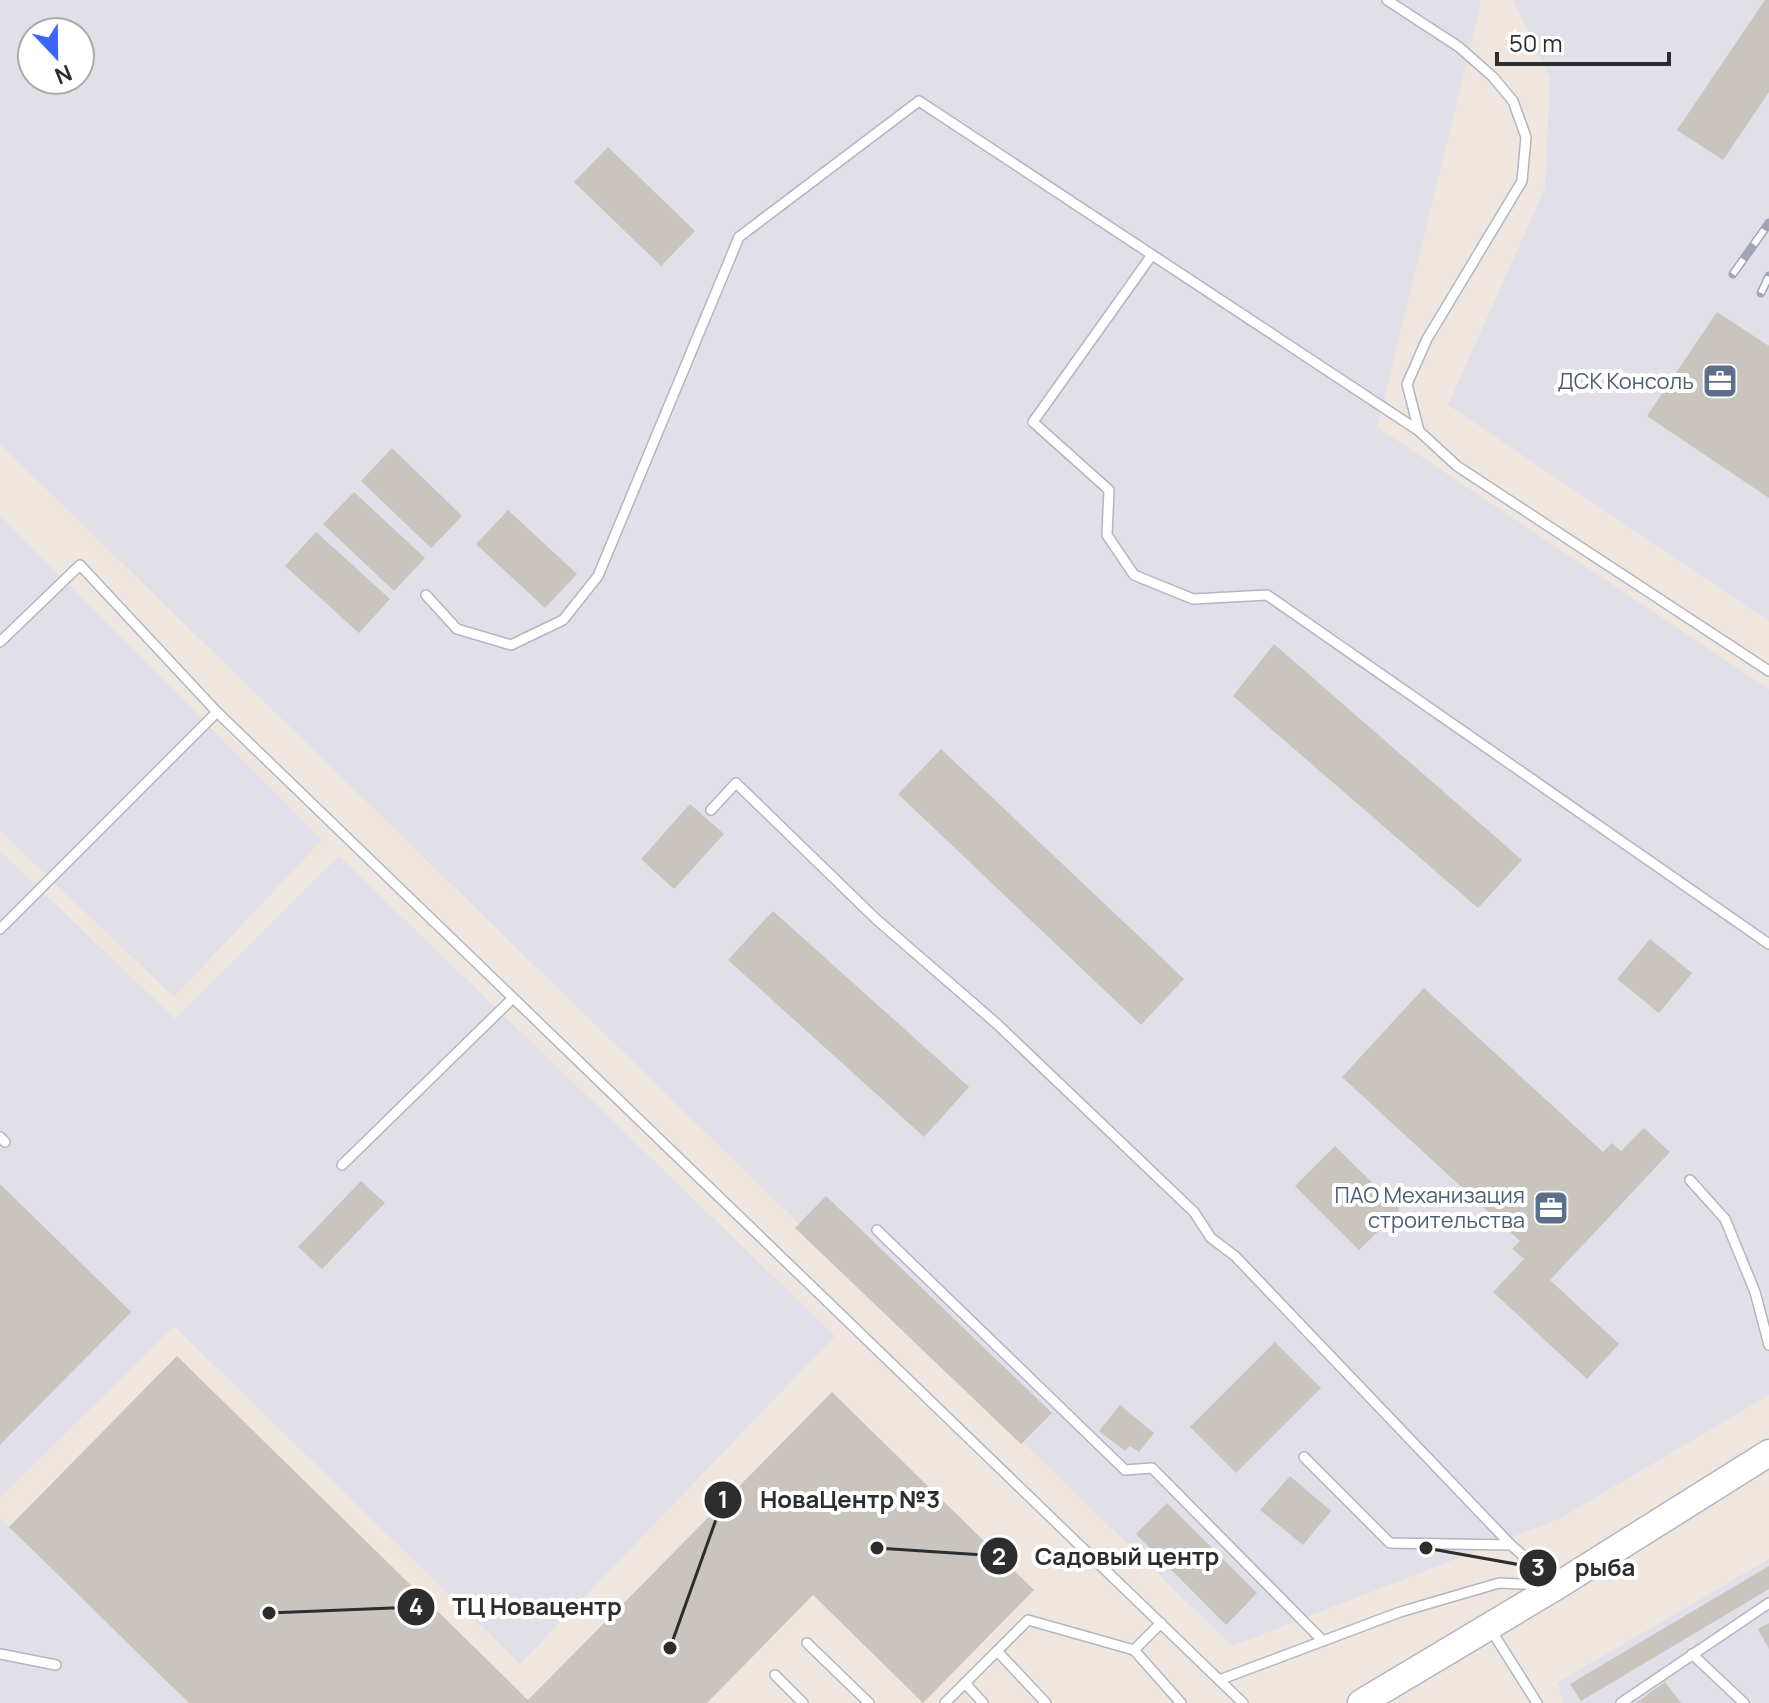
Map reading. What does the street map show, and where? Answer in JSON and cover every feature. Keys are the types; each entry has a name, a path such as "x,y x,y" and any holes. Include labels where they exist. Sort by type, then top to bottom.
{"main road":[{"path":"1361,1703 1388,1692 1769,1453"}],"lane":[{"path":"1387,0 1459,47 1493,77 1513,101 1526,137 1522,181 1427,339 1407,384 1419,431"},
{"path":"426,595 457,629 511,645 563,620 598,576 739,237 919,101 1419,431 1457,466 1769,671"},
{"path":"1152,255 1033,422 1109,490 1107,535 1134,575 1193,599 1267,595 1769,944"},
{"path":"0,642 80,565 217,712 1243,1703"},
{"path":"0,929 217,712"},
{"path":"711,810 736,783 876,919 997,1024 1194,1212 1211,1238 1235,1256 1511,1545 1557,1586"},
{"path":"342,1165 513,998"},
{"path":"1690,1180 1725,1219 1755,1292 1769,1345"},
{"path":"877,1230 1125,1470 1152,1468 1323,1641"},
{"path":"1304,1457 1390,1543 1511,1545"},
{"path":"1219,1680 1400,1612 1499,1583 1557,1586"},
{"path":"1621,1703 1769,1603"},
{"path":"945,1703 1028,1620 1134,1650 1181,1703"},
{"path":"1134,1650 1161,1623"},
{"path":"1489,1627 1537,1703"},
{"path":"807,1643 869,1703"},
{"path":"997,1651 1046,1703"},
{"path":"0,1654 56,1665"},
{"path":"1692,1654 1744,1703"},
{"path":"775,1675 803,1703"},
{"path":"965,1683 983,1703"}],"shaded area":[{"path":"0,0 1480,0 1377,427 1769,689 1769,1395 1559,1519 1232,1646 0,444"},
{"path":"1513,0 1769,0 1769,621 1448,405 1545,188 1550,78"},
{"path":"0,515 322,840 174,997 0,831"},
{"path":"0,851 175,1019 339,856 835,1336 520,1664 174,1326 0,1498"},
{"path":"0,1518 189,1703 0,1703"},
{"path":"1769,1559 1769,1703 1564,1703 1557,1683"}],"building":[{"path":"1765,0 1769,0 1769,92 1723,160 1677,130"},
{"path":"608,147 695,231 661,266 574,182"},
{"name":"ДСК Консоль","path":"1717,312 1769,346 1769,498 1647,416"},
{"path":"392,448 462,516 431,548 361,481"},
{"path":"354,492 425,558 394,591 323,524"},
{"path":"508,510 577,574 545,608 476,544"},
{"path":"316,532 390,599 359,633 285,566"},
{"path":"1274,644 1522,860 1478,908 1233,696"},
{"path":"941,749 1184,979 1141,1025 898,794"},
{"path":"690,804 724,834 674,889 641,859"},
{"path":"773,911 969,1087 924,1137 728,960"},
{"path":"1650,939 1692,973 1659,1013 1617,979"},
{"name":"ПАО Механизация строительства","path":"1424,988 1603,1152 1612,1143 1621,1151 1644,1128 1670,1152 1550,1280 1619,1344 1587,1379 1493,1292 1524,1259 1512,1249 1520,1241 1342,1077"},
{"path":"1335,1146 1400,1210 1359,1250 1295,1186"},
{"path":"361,1181 385,1203 322,1269 298,1247"},
{"path":"0,1184 131,1312 0,1445"},
{"path":"826,1196 1052,1413 1021,1444 795,1228"},
{"path":"1275,1342 1321,1388 1236,1473 1190,1427"},
{"path":"177,1356 528,1700 832,1392 1034,1590 923,1703 813,1595 707,1703 189,1703 9,1527"},
{"path":"1120,1405 1154,1433 1139,1452 1130,1446 1125,1451 1099,1431"},
{"path":"1290,1476 1331,1511 1303,1545 1260,1510"},
{"path":"1167,1503 1257,1593 1226,1625 1136,1534"},
{"path":"1769,1566 1769,1589 1581,1701 1570,1684"},
{"path":"1769,1623 1769,1649 1758,1629"},
{"path":"1665,1682 1681,1703 1636,1703"}],"railway":[{"path":"1733,274 1769,223"},
{"path":"1761,293 1769,276"}],"place":[{"name":"ДСК Консоль","path":"1720,381"},
{"name":"ПАО Механизация строительства","path":"1551,1208"},
{"name":"Садовый центр","path":"877,1548"},
{"name":"рыба","path":"1426,1548"},
{"name":"ТЦ Новацентр","path":"269,1613"},
{"name":"НоваЦентр №3","path":"670,1648"}]}
